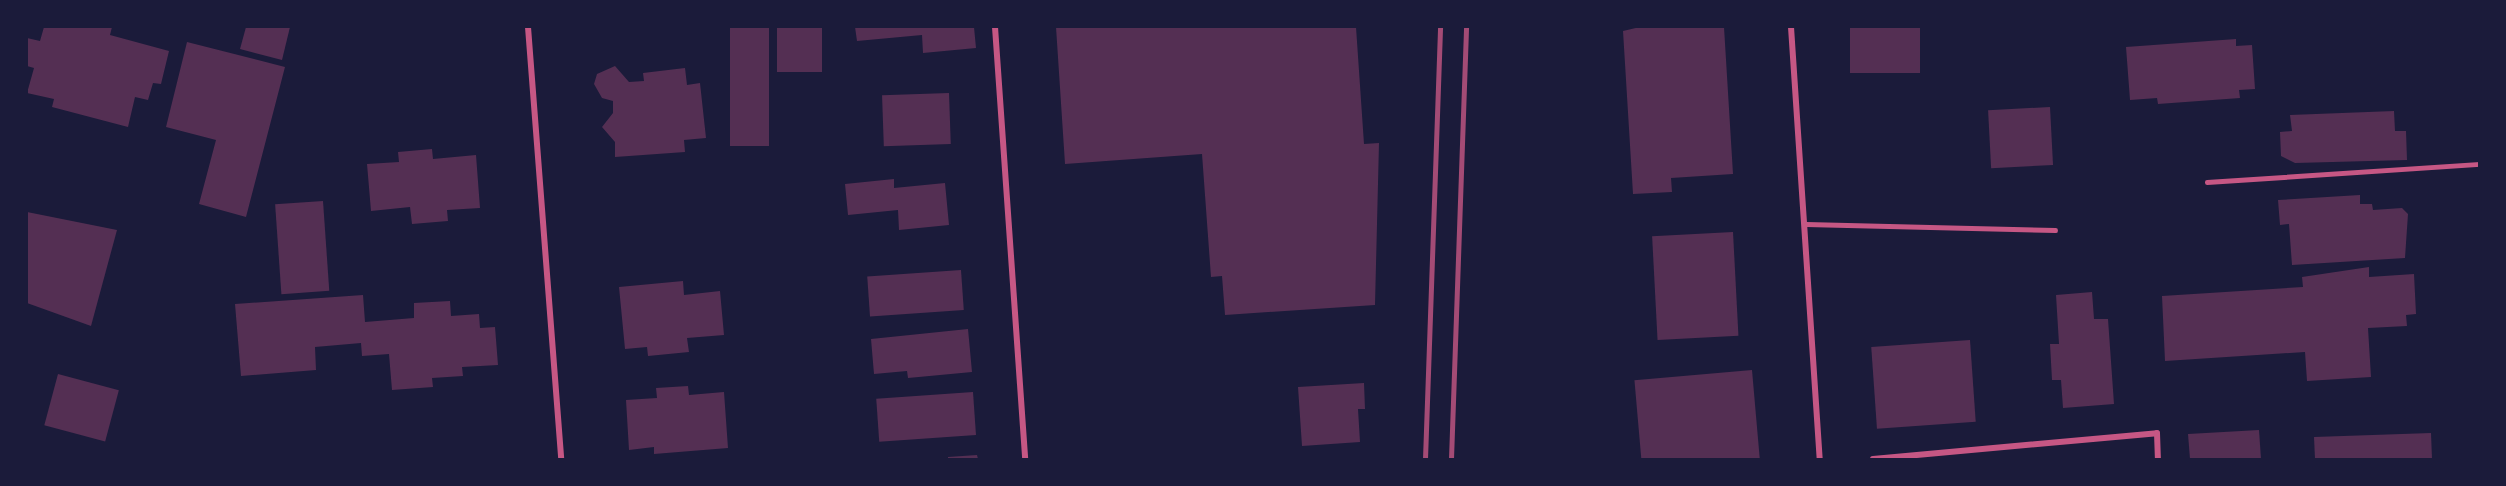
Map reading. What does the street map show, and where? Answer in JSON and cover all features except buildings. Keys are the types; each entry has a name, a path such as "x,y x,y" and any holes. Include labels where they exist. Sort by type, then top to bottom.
{"street":[{"path":"528,27 561,459"},
{"path":"995,27 1025,459"},
{"path":"1791,27 1820,459"},
{"path":"1873,459 2157,433 2158,459"}],"lane":[{"path":"2207,182 2479,164"},
{"path":"1806,224 2055,230"}],"railway":[{"path":"1425,459 1440,27"},
{"path":"1451,459 1466,27"}]}
